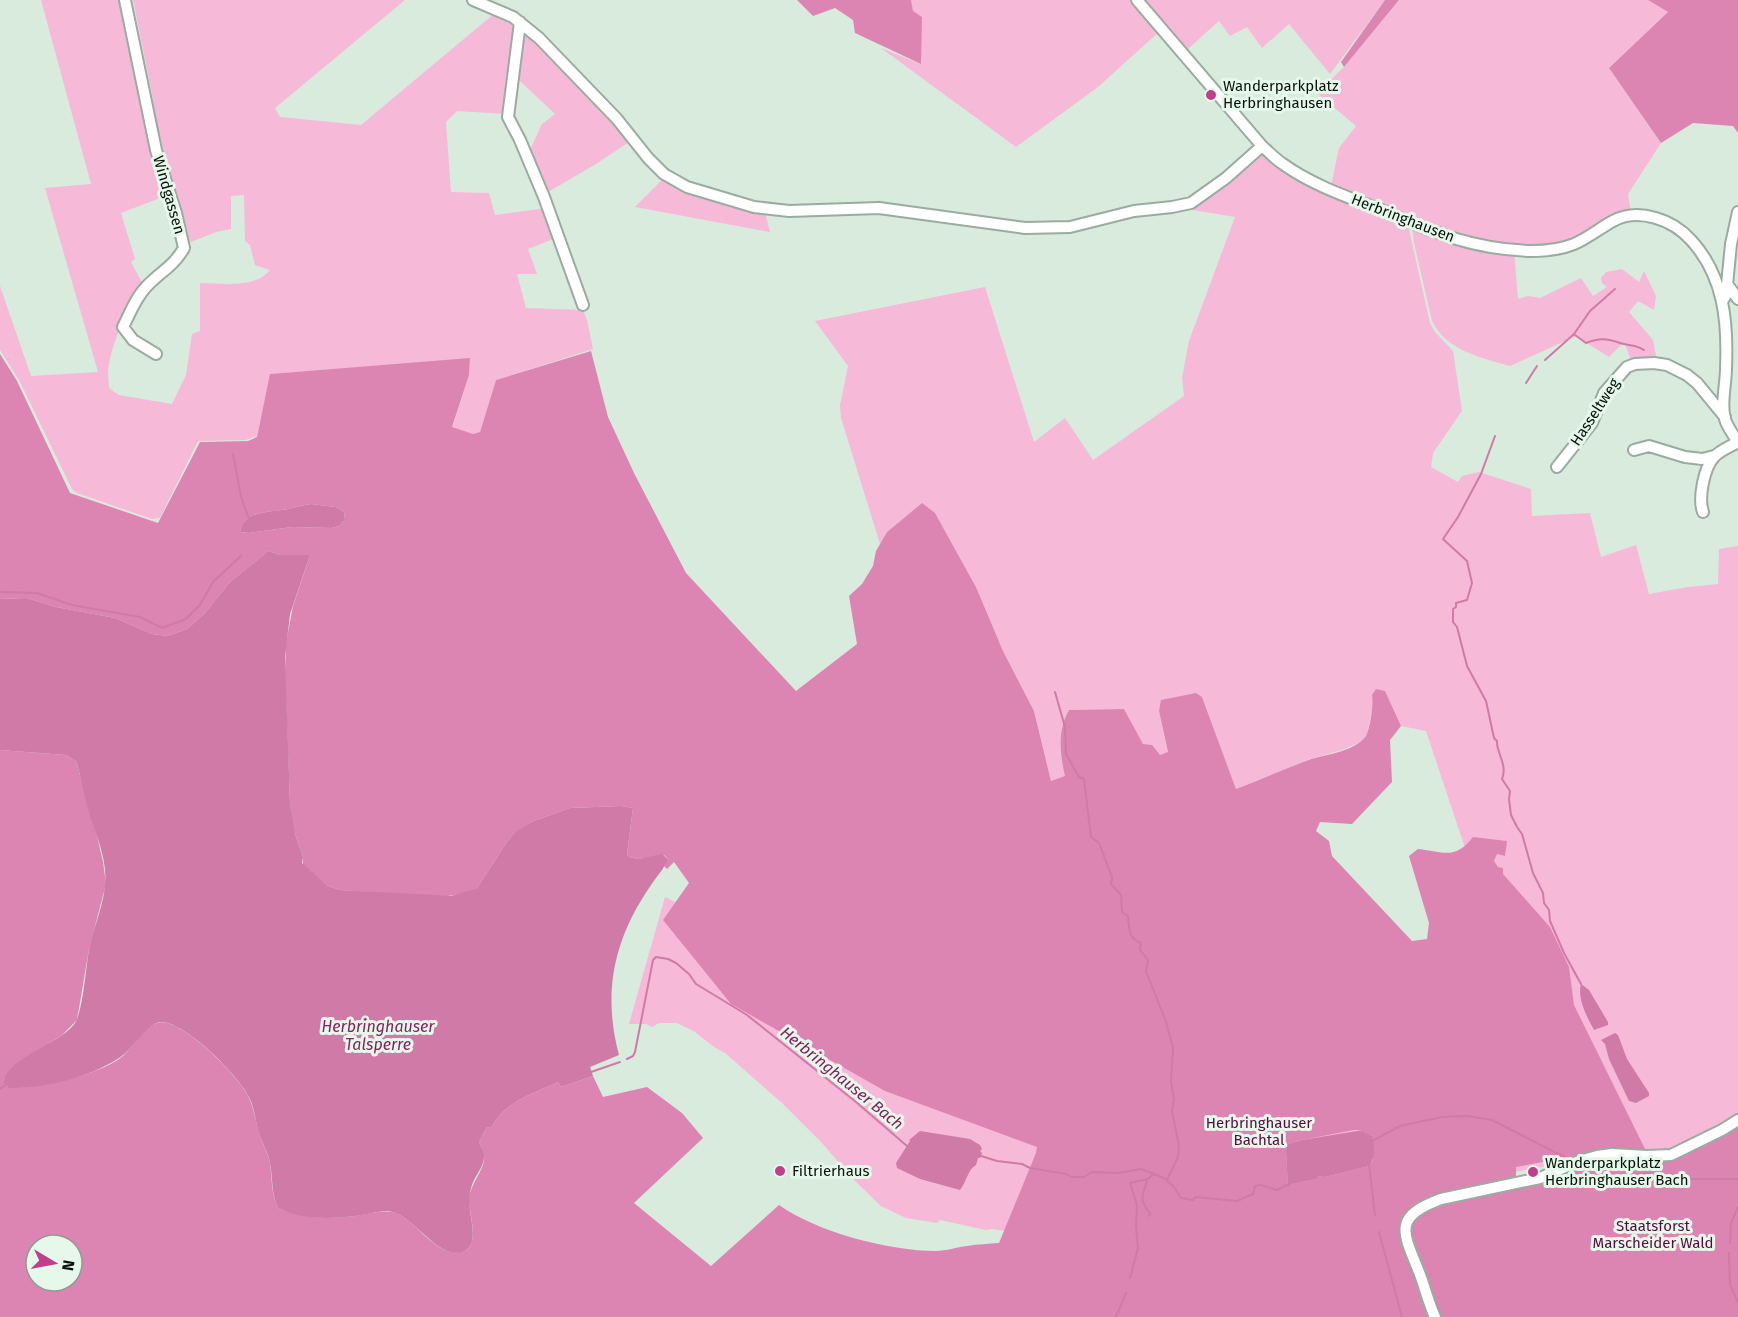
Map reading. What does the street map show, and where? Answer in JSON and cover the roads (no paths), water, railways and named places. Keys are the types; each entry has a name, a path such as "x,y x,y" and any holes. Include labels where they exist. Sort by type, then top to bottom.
{"street":[{"name":"Windgassen","path":"125,0 156,150 176,213 183,248 166,271 147,285 123,327 133,340 156,354"},
{"path":"473,0 520,22 539,38 590,89 664,174 687,187 760,208 802,211 879,208 1016,227 1070,227 1134,211 1191,203 1262,146"},
{"name":"Herbringhausen","path":"1137,0 1262,146 1284,165 1313,182 1436,234 1482,245 1528,250 1557,249 1576,243 1615,219 1632,215 1652,217 1676,227 1701,253 1715,276 1723,300 1726,333 1725,417 1738,442"},
{"path":"520,22 508,117 544,197 584,305"},
{"name":"Herbringhausen","path":"1723,300 1738,212"},
{"name":"Herbringhausen","path":"1715,276 1718,275 1738,299"},
{"name":"Hasseltweg","path":"1557,467 1592,423 1604,393 1627,367 1635,364 1667,365 1687,375 1725,417"},
{"path":"1634,450 1649,446 1694,459 1714,456 1738,442"},
{"path":"1703,512 1700,505 1701,494 1708,467 1714,456"},
{"path":"1435,1317 1405,1237 1405,1228 1411,1216 1425,1205 1441,1199 1540,1178 1576,1163 1612,1154 1671,1155 1738,1120"}],"water":[{"path":"311,504 336,507 344,512 345,520 339,526 332,528 292,527 249,533 240,532 247,519 259,513"},
{"name":"Herbringhauser Talsperre","path":"268,551 281,555 310,555 290,614 285,657 290,804 295,834 303,857 302,863 328,886 340,890 451,896 477,888 507,842 517,831 531,822 570,808 621,806 633,808 627,854 629,857 639,859 662,854 669,860 634,913 617,957 612,1004 619,1055 590,1067 593,1076 561,1087 558,1082 520,1099 504,1111 491,1128 487,1127 479,1142 484,1152 483,1161 472,1184 470,1195 472,1241 467,1250 462,1252 443,1249 406,1219 387,1211 326,1218 296,1215 278,1208 273,1191 269,1159 249,1097 234,1076 210,1051 183,1030 171,1024 160,1022 156,1024 119,1058 80,1076 52,1084 23,1088 9,1088 4,1083 7,1074 14,1066 68,1031 75,1023 82,1002 90,947 104,894 105,875 102,855 76,761 66,755 0,750 0,599 27,598 56,607 115,618 152,634 168,636 187,629 204,614 230,582"},
{"path":"1581,984 1589,990 1608,1025 1594,1030 1582,1002"},
{"path":"1615,1033 1618,1035 1627,1059 1649,1093 1649,1096 1636,1103 1629,1101 1609,1059 1605,1044 1601,1040"},
{"path":"1363,1130 1372,1136 1373,1140 1374,1155 1369,1166 1325,1177 1319,1176 1317,1179 1292,1184 1288,1188 1286,1151 1288,1144"},
{"path":"920,1131 970,1139 980,1145 982,1153 980,1158 960,1190 920,1179 897,1168 896,1163 909,1140"}],"waterway":[{"path":"1545,360 1574,334 1590,311 1615,289"},
{"path":"1575,335 1586,343 1607,339 1644,350"},
{"path":"1526,383 1537,366"},
{"path":"1495,436 1481,474 1458,517 1443,539 1467,561 1472,583 1467,600 1456,603 1453,609 1453,622 1457,627 1467,666 1486,701 1494,738 1497,741 1503,764 1502,779 1510,791 1511,815 1522,834 1533,873 1543,893 1544,903 1549,910 1550,921 1581,984"},
{"path":"233,454 241,497 249,519"},
{"path":"0,592 37,593 72,605 140,617 162,628 186,619 200,605 213,582 242,555"},
{"path":"1055,692 1065,727 1066,754 1079,777 1084,779 1091,837 1099,843 1112,877 1111,884 1121,895 1122,912 1128,916 1131,936 1141,943 1140,950 1148,960 1146,971 1166,1022 1173,1048 1171,1082 1174,1099 1172,1111 1179,1146 1178,1157 1167,1180"},
{"name":"Herbringhauser Bach","path":"627,1059 635,1052 653,960 656,957 668,959 689,974 696,984 747,1015 907,1146"},
{"name":"Herbringhauser Bach","path":"591,1072 620,1062"},
{"path":"0,1089 5,1085"},
{"name":"Herbringhauser Bach","path":"1372,1141 1400,1126 1442,1117 1467,1116 1492,1120 1570,1160"},
{"name":"Herbringhauser Bach","path":"978,1155 1071,1177 1084,1177 1092,1172 1118,1173 1141,1169 1164,1178 1181,1198 1193,1200 1195,1197 1237,1201 1253,1194 1255,1186 1261,1185 1277,1190 1289,1184"},
{"path":"1369,1164 1375,1215"},
{"name":"Herbringhauser Bach","path":"1581,1165 1612,1177 1650,1173 1661,1179 1738,1179"},
{"path":"1130,1278 1138,1248 1137,1205 1130,1183 1148,1179 1154,1173"},
{"path":"1147,1180 1143,1200 1150,1213 1149,1216"},
{"path":"1730,1243 1731,1223 1738,1207"},
{"path":"1379,1232 1402,1317"},
{"path":"1729,1253 1730,1285 1738,1302"},
{"path":"1116,1317 1126,1293"}],"place":[{"name":"Wanderparkplatz Herbringhausen","path":"1211,95"},
{"name":"Filtrierhaus","path":"780,1171"},
{"name":"Wanderparkplatz Herbringhauser Bach","path":"1533,1172"}],"park label":[{"name":"Herbringhauser Bachtal","path":"1259,1132"},
{"name":"Staatsforst Marscheider Wald","path":"1653,1234"}]}
